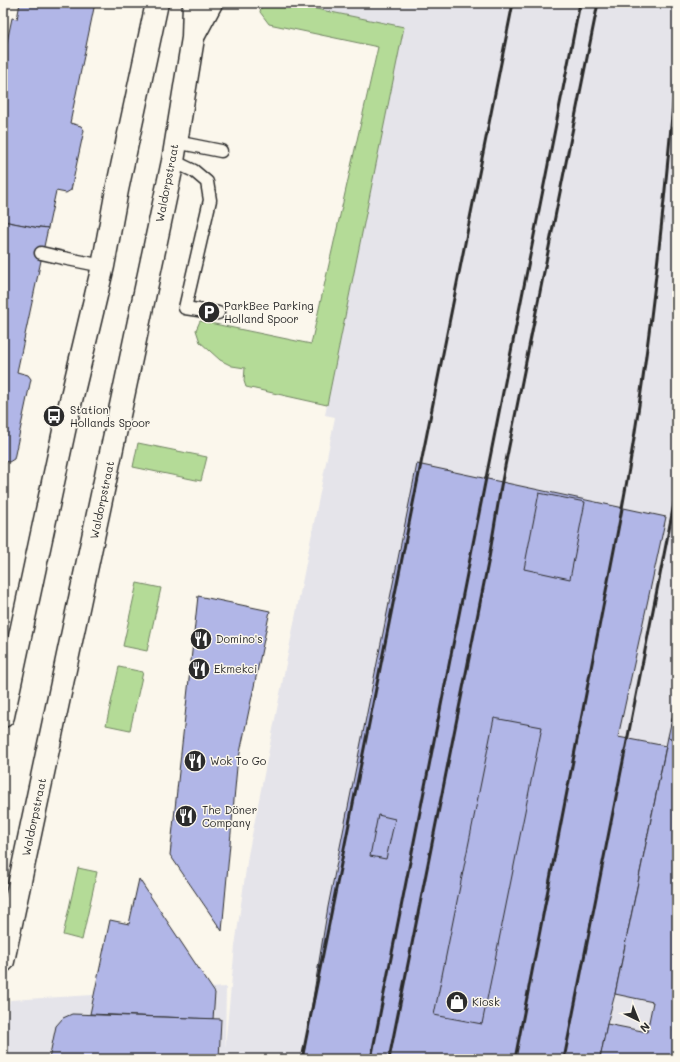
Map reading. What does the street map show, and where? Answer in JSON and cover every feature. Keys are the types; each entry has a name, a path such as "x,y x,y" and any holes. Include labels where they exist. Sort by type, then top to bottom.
{"street":[{"name":"Waldorpstraat","path":"3,961 115,438 174,151 193,38 194,3"},
{"name":"Waldorpstraat","path":"193,38 211,3"},
{"path":"3,716 67,417 103,266 117,190 157,5"}],"lane":[{"path":"174,151 221,151"},
{"path":"174,151 207,182 210,200 185,308 218,313"},
{"path":"41,253 103,266"}],"shaded area":[{"path":"287,3 677,3 677,1059 3,1059 3,1033 10,1000 226,987 225,1047 235,946 248,855 335,417 325,415 404,28"}],"green space":[{"path":"262,3 287,3 404,27 327,405 246,387 244,381 245,368 232,366 220,360 200,342 196,330 200,321 311,344 378,47 269,24 260,12"},
{"path":"138,443 207,457 201,481 133,467"},
{"path":"137,583 161,588 147,651 123,646"},
{"path":"119,667 143,672 130,730 106,725"},
{"path":"78,868 97,872 82,940 63,935"}],"building":[{"path":"20,3 95,3 70,123 81,126 84,130 71,190 66,193 56,191 48,228 39,228 3,221 3,61 12,18 17,19"},
{"path":"3,221 39,228 48,228 17,372 28,375 31,379 14,459 9,462 3,461"},
{"path":"417,464 666,517 618,737 666,746 615,994 600,1059 303,1059 328,907"},
{"path":"539,493 585,502 570,579 524,569"},
{"path":"198,596 270,611 237,767 222,931 170,855"},
{"path":"677,696 677,741 668,737"},
{"path":"494,718 542,727 482,1024 434,1015"},
{"path":"668,737 677,741 677,1017 674,1032 676,1032 675,1038 677,1038 677,1059 600,1059 607,1024 647,1032 653,1002 615,994"},
{"path":"378,815 395,819 386,859 370,856"},
{"path":"139,879 215,993 213,1019 90,1014 110,920 129,924"},
{"path":"72,1014 221,1019 219,1059 49,1059 56,1026 63,1018"}],"railway":[{"path":"302,1059 513,3"},
{"path":"371,1059 580,3"},
{"path":"389,1059 489,558 501,486 598,3"},
{"path":"515,1059 631,457 655,287 677,59"},
{"path":"564,1059 677,489"}],"place":[{"name":"ParkBee Parking Holland Spoor","path":"209,312"},
{"name":"Station Hollands Spoor","path":"54,416"},
{"name":"Domino's","path":"201,639"},
{"name":"Ekmekci","path":"199,669"},
{"name":"Wok To Go","path":"195,761"},
{"name":"The Döner Company","path":"186,816"},
{"name":"Kiosk","path":"457,1002"}]}
